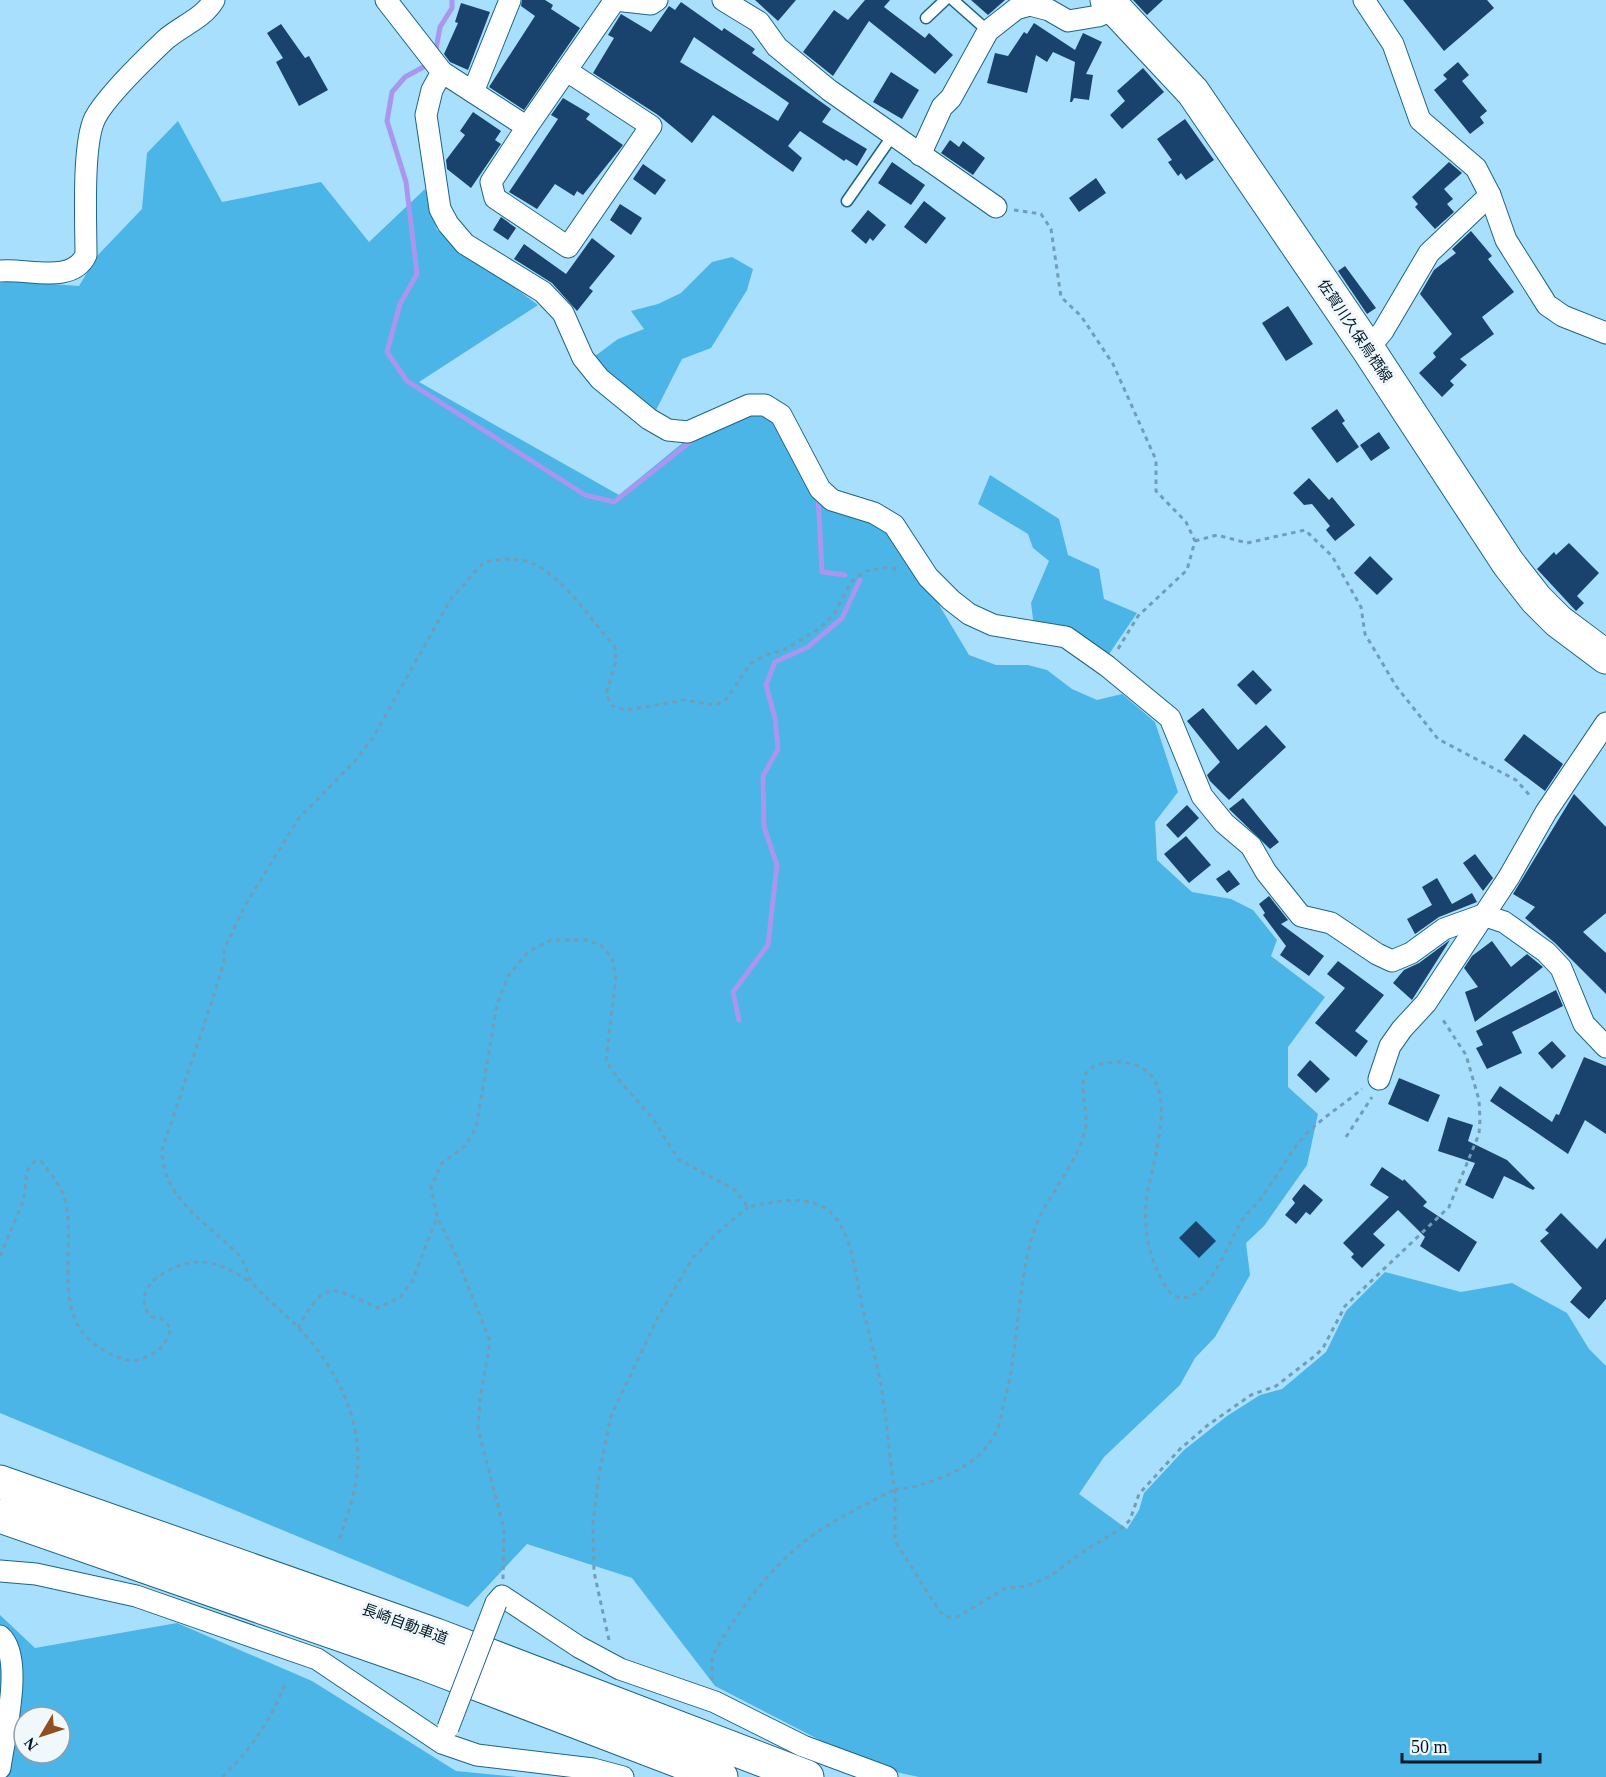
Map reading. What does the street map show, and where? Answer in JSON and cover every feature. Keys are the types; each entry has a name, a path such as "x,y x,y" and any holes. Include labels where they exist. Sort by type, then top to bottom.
{"main road":[{"name":"佐賀川久保鳥栖線","path":"1111,4 1193,92 1368,349 1515,572 1536,599 1558,621 1606,657"},
{"name":"長崎自動車道","path":"0,1482 436,1635 807,1777"},
{"name":"長崎自動車道","path":"0,1516 425,1664 721,1777"}],"street":[{"path":"0,271 61,273 73,270 82,263 86,255 88,156 95,118 133,70 181,27 207,12 214,0"},
{"path":"386,0 442,72 527,127"},
{"path":"473,92 510,0"},
{"path":"567,71 651,126 568,247 495,198 491,182 615,0 651,4 657,0"},
{"path":"723,0 759,22 777,47 830,90 996,207"},
{"path":"1364,0 1392,44 1420,120 1476,168 1490,195 1506,240 1546,305 1563,316 1606,333"},
{"path":"920,155 942,107 951,98 988,32 1016,9 1030,5 1049,10 1068,21 1098,16 1111,4"},
{"path":"442,72 432,90 426,115 440,209 448,224 465,244 543,292 563,313 583,358 600,379 649,419 668,430 688,432 749,405 765,405 781,415 820,489 832,500 874,513 894,525 927,577 969,614 993,625 1066,637 1107,666 1170,718 1202,796 1224,823 1251,846 1266,872 1301,916 1331,923 1377,954 1392,961 1411,953 1444,929 1483,915 1504,922 1529,939 1561,968 1584,1024 1606,1047"},
{"path":"1368,349 1383,331 1429,253 1490,195"},
{"path":"1379,1079 1390,1046 1428,1000 1546,812 1606,723"},
{"path":"0,1571 36,1574 136,1596 317,1659 477,1755 593,1768 623,1777"},
{"path":"445,1735 499,1600 620,1669 715,1702 803,1746 887,1777"},
{"path":"0,1636 5,1640 14,1667 0,1768"}],"lane":[{"path":"926,18 945,0"},
{"path":"954,0 988,32"},
{"path":"847,201 893,135"}],"path":[{"path":"996,207 1041,214 1051,230 1061,297 1081,316 1113,364 1155,460 1156,491 1186,522 1195,541 1187,570 1138,616 1107,666"},
{"path":"1195,541 1217,536 1247,543 1305,530 1332,556 1360,606 1365,634 1396,686 1438,739 1516,780 1546,812"},
{"path":"252,1283 240,1255 199,1221 173,1190 162,1165 162,1150 212,1004 224,962 224,950 244,907 277,850 299,819 357,759 375,736 450,600 471,574 484,562 507,559 533,563 554,578 615,647 616,662 609,677 606,694 612,706 626,710 685,700 714,705 725,701 751,663 768,654 784,650 820,628 834,614 851,582 865,571 888,567 927,577"},
{"path":"499,1600 504,1529 478,1429 480,1400 490,1341 454,1251 437,1217 431,1187 441,1164 465,1146 476,1128 497,1004 508,976 529,951 551,940 586,939 602,945 612,958 616,976 606,1061 618,1079 653,1119 678,1159 735,1190 748,1207"},
{"path":"620,1669 608,1635 594,1572 593,1522 599,1474 611,1416 658,1317 692,1259 716,1234 748,1207 772,1201 808,1203 824,1208 837,1221 854,1263 883,1397 895,1489 895,1540 922,1579 940,1612 948,1617 957,1617 1006,1588 1027,1586 1050,1576 1081,1553 1123,1527 1130,1520 1139,1494 1180,1449 1208,1425 1251,1395 1276,1386 1316,1356 1323,1348 1345,1306 1449,1207 1479,1134 1479,1100 1466,1055 1452,1031 1428,1000"},
{"path":"715,1702 710,1671 711,1658 752,1594 779,1564 822,1529 895,1489 909,1489 962,1469 984,1450 997,1431 1007,1393 1027,1262 1036,1228 1049,1200 1062,1183 1088,1120 1083,1084 1087,1072 1096,1065 1123,1062 1142,1068 1156,1080 1161,1099 1160,1122 1154,1171 1146,1202 1147,1241 1164,1284 1172,1294 1184,1298 1194,1295 1212,1277 1242,1221 1301,1139 1379,1079"},
{"path":"1346,1137 1371,1100 1379,1079"},
{"path":"0,1256 24,1199 27,1171 34,1161 41,1161 63,1191 70,1240 70,1305 73,1321 90,1344 118,1358 136,1361 155,1353 166,1344 171,1328 161,1318 151,1317 146,1311 144,1298 148,1285 156,1277 181,1265 200,1262 216,1264 234,1271 252,1283 298,1328 336,1376 351,1408 358,1448 355,1490 340,1539"},
{"path":"298,1328 314,1300 327,1291 340,1290 378,1308 400,1297 412,1282 437,1217"},
{"path":"222,1777 249,1751 268,1722 286,1682"}],"shaded area":[{"path":"178,121 222,202 321,182 369,242 425,189 437,230 538,305 419,382 619,495 685,441 756,414 776,423 818,503 882,525 932,593 969,655 996,665 1028,665 1047,670 1072,689 1097,700 1122,694 1155,722 1178,792 1155,822 1157,860 1192,892 1231,899 1253,910 1277,940 1271,956 1325,997 1288,1047 1288,1087 1318,1114 1307,1165 1264,1226 1246,1243 1250,1275 1215,1337 1195,1358 1180,1385 1104,1457 1079,1494 1127,1529 1139,1510 1144,1493 1184,1450 1227,1416 1260,1395 1282,1389 1326,1352 1346,1311 1385,1272 1461,1292 1512,1283 1567,1313 1589,1349 1606,1366 1606,1777 919,1777 872,1767 715,1686 632,1578 527,1544 468,1607 0,1413 0,283 11,281 79,286 97,256 142,209 147,153"},
{"path":"732,257 753,269 747,290 711,348 682,359 654,414 591,359 618,339 644,329 631,311 658,304 681,293 712,262"},
{"path":"990,475 1059,519 1068,555 1099,569 1104,599 1137,613 1107,657 1034,627 1031,603 1049,561 1033,548 1028,534 978,504"},
{"path":"0,1615 35,1648 177,1623 312,1681 456,1771 517,1777 0,1777"}],"building":[{"path":"522,0 545,0 553,5 551,9 580,28 524,110 489,87 535,16 521,6"},
{"path":"755,0 796,0 778,21"},
{"path":"865,0 890,0 884,7 925,38 929,33 953,55 935,74 869,21 833,76 803,52 834,10 848,20"},
{"path":"971,0 1005,0 988,15"},
{"path":"1133,0 1163,0 1147,15"},
{"path":"1403,0 1487,0 1494,8 1444,51"},
{"path":"681,2 722,31 724,28 755,49 752,53 831,109 822,122 867,149 857,166 846,159 844,161 800,131 788,146 802,158 793,172 713,115 692,143 658,115 593,73 614,38 608,35 621,14 651,32 669,6 675,10","holes":["694,37 789,103 778,121 680,62"]},
{"path":"461,3 490,12 468,70 450,62 444,54 458,23 455,22"},
{"path":"1034,23 1075,50 1083,33 1102,42 1086,74 1093,75 1089,100 1074,98 1070,102 1075,62 1053,52 1047,62 1036,55 1027,93 987,83 995,53 1008,56 1024,32 1027,34"},
{"path":"281,24 305,58 309,56 328,90 299,106 276,62 283,58 267,33"},
{"path":"1458,62 1469,75 1462,81 1487,111 1480,117 1484,123 1470,134 1434,90 1447,79 1443,75"},
{"path":"1143,68 1164,92 1122,129 1110,115 1125,101 1117,91"},
{"path":"891,72 919,90 902,119 873,102"},
{"path":"563,98 590,114 586,119 623,145 583,195 577,191 574,196 555,184 537,209 509,192 558,119 551,115"},
{"path":"473,112 501,131 495,140 501,144 471,188 447,169 446,160 465,135 460,131"},
{"path":"1185,119 1214,160 1186,180 1181,173 1178,176 1168,162 1172,160 1157,139"},
{"path":"950,140 959,147 963,141 985,158 973,175 941,153"},
{"path":"892,162 925,185 911,205 878,183"},
{"path":"1449,162 1462,173 1444,189 1453,199 1447,204 1454,212 1435,229 1415,207 1418,204 1412,197"},
{"path":"643,164 666,180 655,195 633,179"},
{"path":"1096,178 1106,193 1079,212 1069,198"},
{"path":"924,201 946,218 926,244 904,227"},
{"path":"620,204 642,218 631,235 610,220"},
{"path":"868,210 886,225 873,241 870,238 866,244 851,231"},
{"path":"501,217 516,228 508,240 493,230"},
{"path":"1471,231 1492,256 1488,259 1514,292 1482,317 1494,334 1460,359 1467,365 1450,381 1454,385 1442,397 1419,373 1436,357 1433,353 1452,334 1420,294 1434,270 1456,253 1452,249"},
{"path":"592,238 615,256 589,288 593,291 577,311 552,283 514,259 524,244 566,274"},
{"path":"1345,266 1376,308 1367,314 1338,271"},
{"path":"1288,306 1313,344 1286,361 1262,323"},
{"path":"1337,409 1345,421 1342,423 1359,447 1337,463 1311,428"},
{"path":"1379,432 1390,448 1371,461 1360,445"},
{"path":"1309,478 1329,500 1332,497 1355,525 1335,541 1326,530 1330,526 1312,504 1304,505 1293,493"},
{"path":"1569,543 1599,573 1577,596 1584,603 1576,611 1537,569 1554,552 1556,555"},
{"path":"1370,556 1393,579 1377,595 1354,573"},
{"path":"1253,670 1272,690 1256,705 1237,685"},
{"path":"1203,708 1238,750 1266,725 1286,747 1229,800 1207,775 1220,762 1187,721"},
{"path":"1524,734 1563,764 1545,791 1504,760"},
{"path":"1574,794 1606,827 1606,913 1583,932 1606,953 1606,994 1555,943 1525,918 1535,907 1513,894"},
{"path":"1243,798 1279,842 1270,849 1229,809"},
{"path":"1187,805 1199,818 1178,838 1166,825"},
{"path":"1186,836 1211,865 1189,883 1164,854"},
{"path":"1475,854 1493,878 1483,891 1463,863"},
{"path":"1229,870 1240,884 1227,893 1216,879"},
{"path":"1437,878 1452,904 1472,893 1477,902 1439,917 1415,934 1407,919 1432,905 1422,887"},
{"path":"1269,896 1288,920 1281,924 1324,956 1309,976 1280,955 1286,946 1263,915 1265,913 1259,904"},
{"path":"1450,940 1412,1000 1393,983 1404,970 1419,963"},
{"path":"1492,941 1511,967 1527,954 1543,967 1475,1022 1465,992 1478,987 1464,968 1472,956"},
{"path":"1338,961 1384,995 1355,1031 1368,1041 1356,1057 1315,1023 1345,988 1327,974"},
{"path":"1556,990 1563,1006 1512,1032 1522,1053 1487,1069 1476,1048 1483,1045 1476,1031"},
{"path":"1552,1041 1566,1056 1552,1069 1538,1053"},
{"path":"1584,1057 1606,1066 1606,1134 1585,1120 1568,1154 1490,1101 1500,1086 1552,1122 1556,1114 1559,1115"},
{"path":"1310,1060 1330,1079 1316,1093 1297,1075"},
{"path":"1399,1078 1440,1095 1428,1122 1388,1104"},
{"path":"1448,1117 1473,1125 1468,1141 1507,1160 1535,1188 1533,1190 1504,1176 1493,1199 1465,1185 1475,1163 1438,1151"},
{"path":"1382,1167 1403,1181 1404,1179 1427,1202 1423,1206 1477,1242 1459,1272 1420,1246 1425,1237 1398,1210 1373,1234 1385,1245 1362,1268 1351,1257 1354,1254 1343,1243 1389,1197 1370,1185"},
{"path":"1304,1184 1323,1200 1310,1215 1306,1212 1296,1224 1285,1215 1295,1203 1292,1199"},
{"path":"1561,1213 1597,1249 1606,1238 1606,1299 1589,1319 1570,1302 1582,1288 1540,1241 1549,1233 1545,1230"},
{"path":"1196,1221 1216,1241 1199,1258 1179,1238"}],"waterway":[{"path":"436,49 440,27 452,8 452,0"},
{"path":"429,64 405,77 392,92 387,121 406,182 417,274 400,304 387,352 407,381 585,495 614,502 695,438"},
{"path":"818,495 822,572 845,575"},
{"path":"739,1020 733,992 768,945 777,865 764,827 763,776 778,749 775,718 766,685 775,662 808,647 842,618 860,580"}]}
